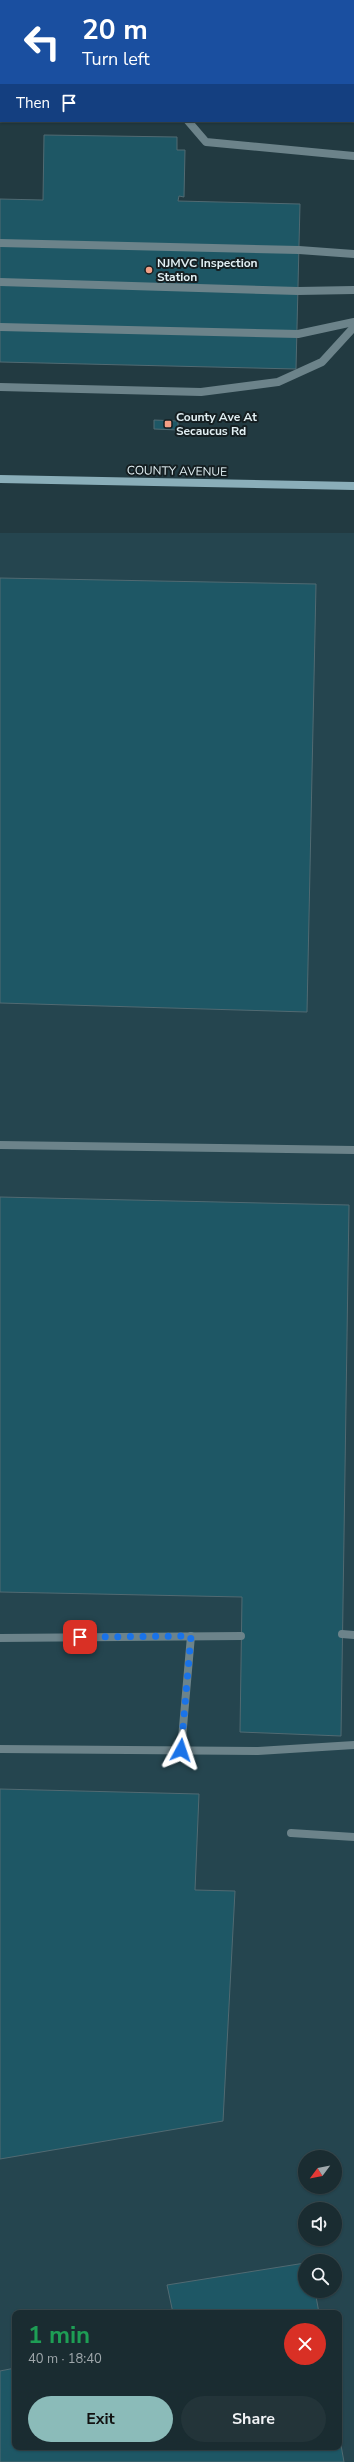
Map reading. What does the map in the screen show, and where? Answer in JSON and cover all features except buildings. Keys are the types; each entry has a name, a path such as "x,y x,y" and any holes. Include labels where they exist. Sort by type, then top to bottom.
{"main road":[{"name":"COUNTY AVENUE","path":"0,479 354,486"}],"lane":[{"path":"189,122 206,142 354,156"},
{"path":"0,243 299,250 354,254"},
{"path":"0,282 298,291 354,290"},
{"path":"0,327 298,334 354,322"},
{"path":"0,387 201,392 278,382 322,362 354,327"},
{"path":"0,1145 354,1150"},
{"path":"342,1634 354,1636"},
{"path":"181,1750 191,1636"},
{"path":"0,1638 241,1636"},
{"path":"0,1749 258,1751 354,1745"},
{"path":"291,1833 354,1837"}],"shaded area":[{"path":"0,533 354,533 354,2462 0,2462"}],"place":[{"name":"NJMVC Inspection Station","path":"149,270"},
{"name":"County Ave At Secaucus Rd","path":"168,424"}],"route":[{"path":"80,1637 191,1636 181,1750"}]}
